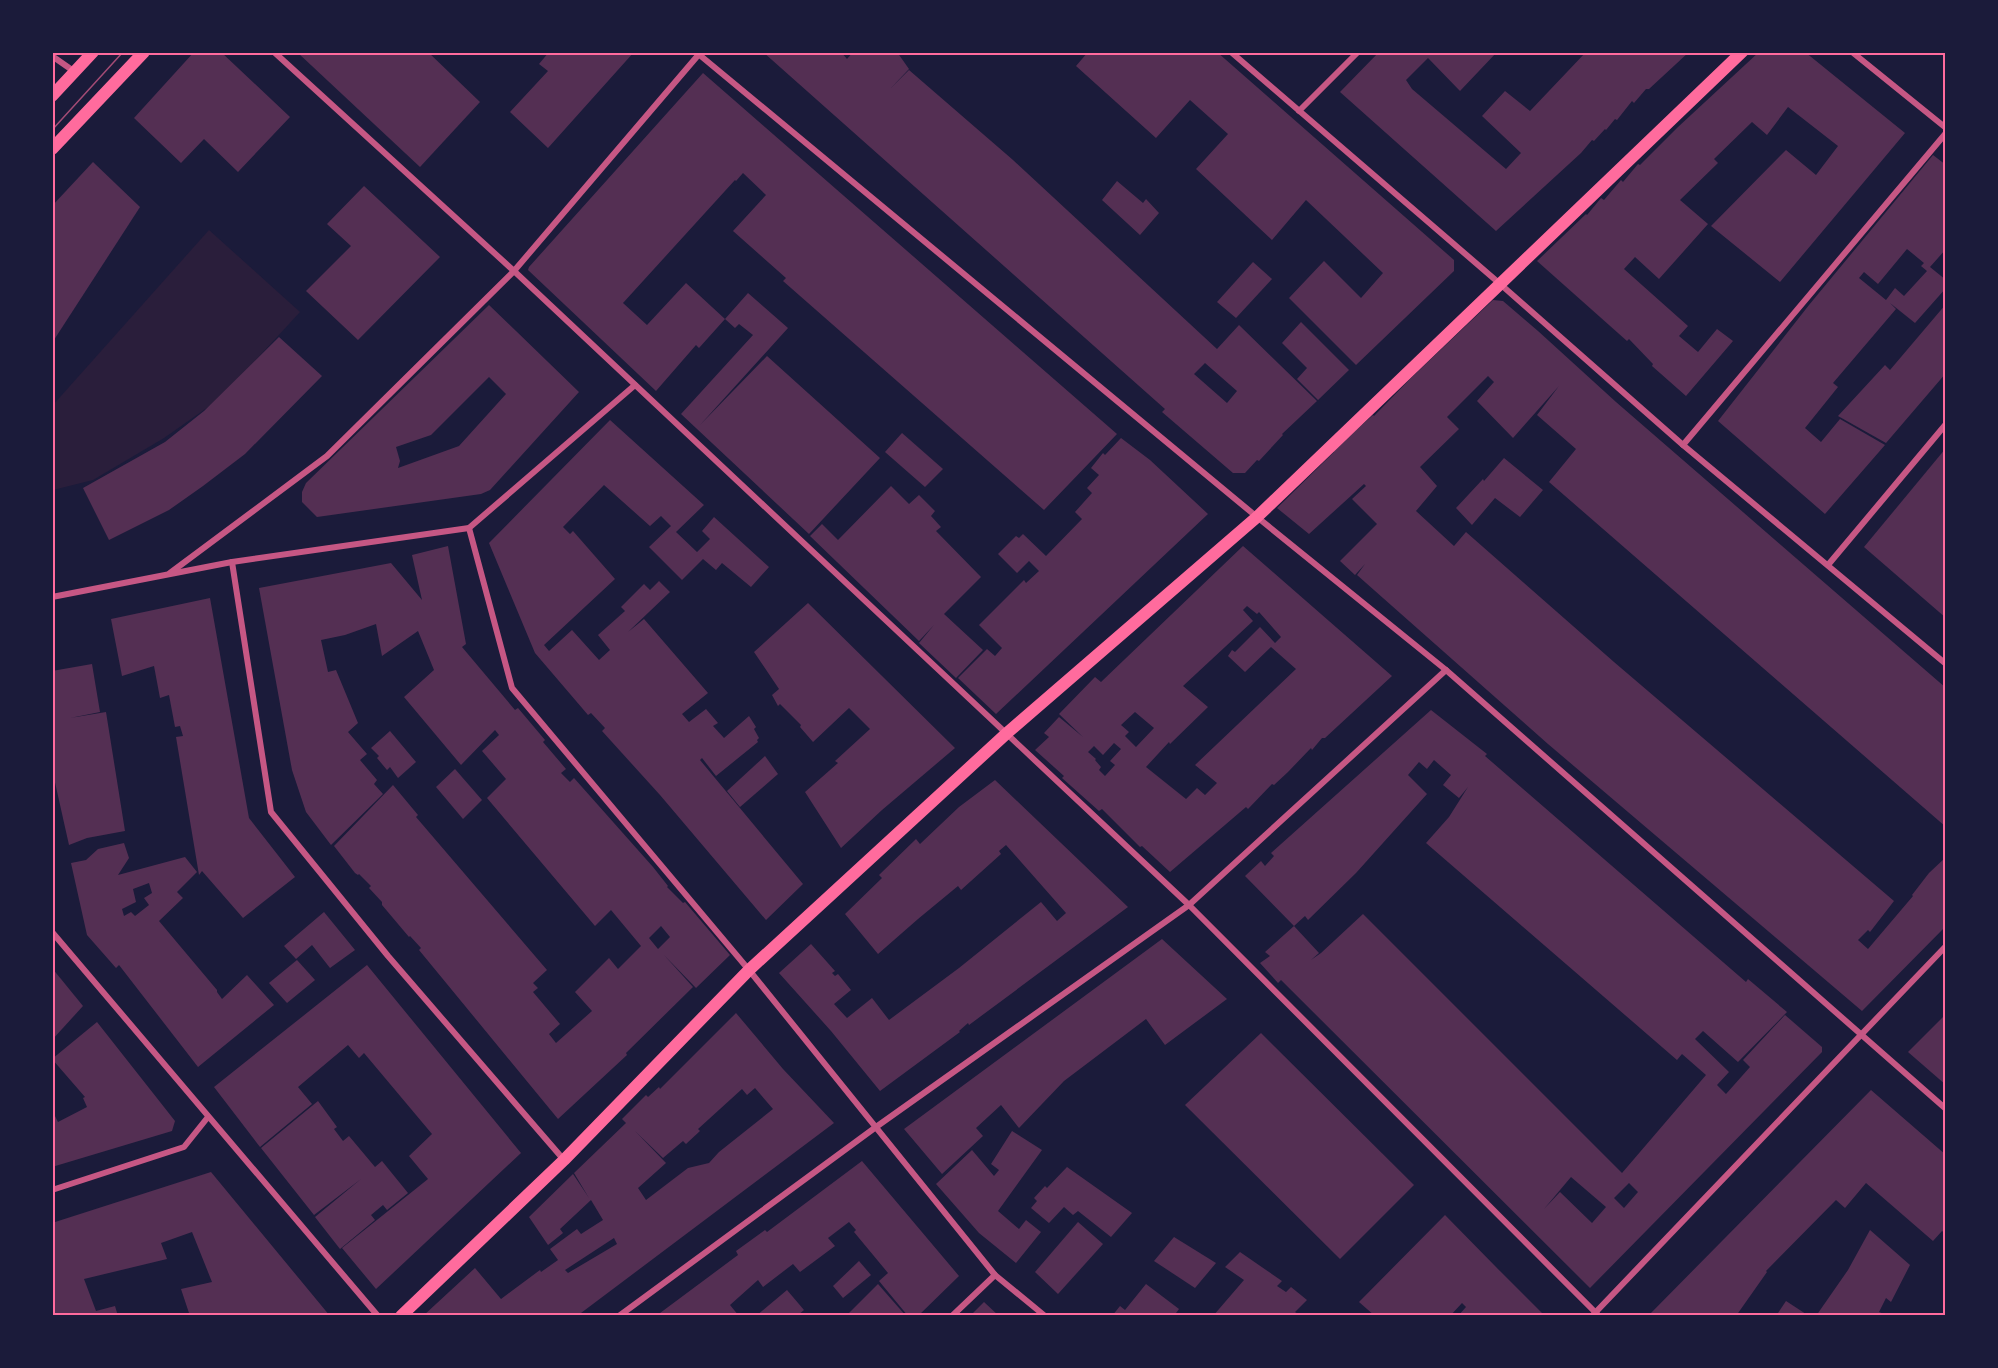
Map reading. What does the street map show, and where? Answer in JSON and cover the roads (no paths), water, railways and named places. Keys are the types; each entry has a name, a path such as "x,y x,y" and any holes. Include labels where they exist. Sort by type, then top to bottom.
{"main road":[{"path":"52,96 93,52"},
{"path":"52,149 144,52"},
{"path":"401,1316 564,1160 749,970 1006,733 1257,517 1742,52"}],"street":[{"path":"274,52 514,271 1189,905 1595,1315 1946,946"},
{"path":"1231,52 1683,445 1946,664"},
{"path":"1299,111 1358,52"},
{"path":"1852,52 1946,128"},
{"path":"170,573 327,456 514,271 698,53 1257,517 1446,670 1946,1109"},
{"path":"52,56 75,72"},
{"path":"1683,445 1946,133"},
{"path":"52,597 232,562 469,528 634,385"},
{"path":"1828,565 1946,424"},
{"path":"469,528 512,688 749,970 995,1275 1045,1316"},
{"path":"232,562 271,812 388,956 564,1160"},
{"path":"619,1316 876,1127 1189,905 1446,670"},
{"path":"52,932 378,1316"},
{"path":"52,1190 184,1147 208,1117"},
{"path":"952,1316 995,1275"}],"tram line":[{"path":"52,130 123,52"}]}
